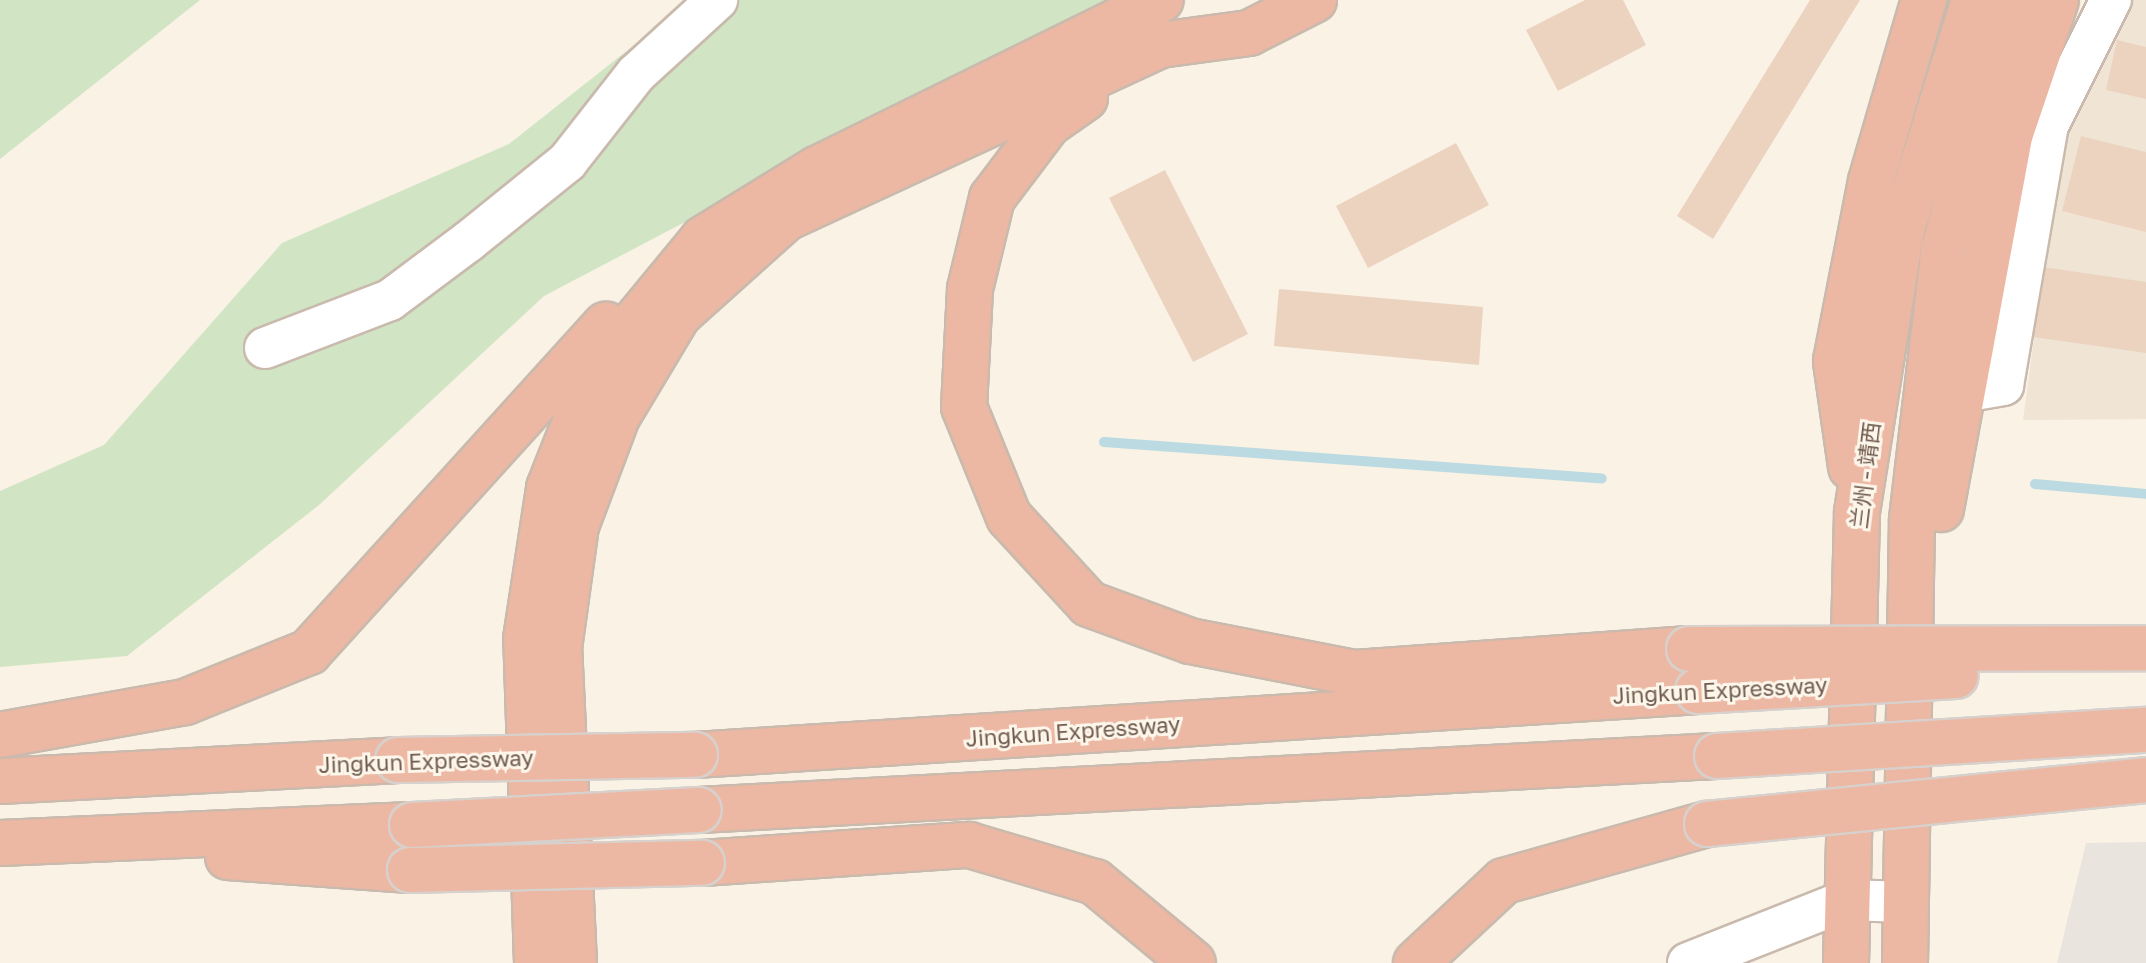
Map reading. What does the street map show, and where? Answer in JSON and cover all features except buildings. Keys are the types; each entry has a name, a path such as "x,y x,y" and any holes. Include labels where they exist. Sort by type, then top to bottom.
{"highway":[{"path":"0,735 185,702 309,652 583,345 703,239 817,169 1161,0"},
{"path":"574,963 559,648 576,526 617,417 678,315 786,218 1160,45 1249,33 1314,0"},
{"path":"1857,512 1836,361 1871,181 1924,0"},
{"name":"兰州 - 靖西","path":"1846,963 1857,512 1901,233 1974,0"},
{"path":"1905,963 1912,519 1944,248 2014,0"},
{"path":"1909,717 1963,392 2011,133 2056,0"},
{"path":"1160,45 1048,124 992,198 970,289 964,407 1009,517 1089,604 1190,641 1355,673 1689,649 2146,648"},
{"path":"537,963 526,639 549,488 596,369 703,239"},
{"name":"Jingkun Expressway","path":"0,781 398,760 695,755 2146,665"},
{"path":"11,843 699,810 2146,730"},
{"path":"1416,963 1504,881 1707,824 2146,780"},
{"path":"11,843 410,870 702,863 969,845 1095,882 1193,963"}],"street":[{"path":"265,348 390,300 469,241 567,162 636,74 717,0"},
{"path":"1963,392 2003,385 2048,125 2111,0"},
{"path":"1688,963 1847,900 1906,902"}],"shaded area":[{"path":"2107,0 2146,0 2146,419 2023,420 2069,81"},
{"path":"2146,842 2146,963 2057,963 2086,843"}],"green space":[{"path":"0,0 200,0 0,159"},
{"path":"691,0 1108,0 544,296 319,505 127,656 0,667 0,491 104,445 282,243 509,144"}],"waterway":[{"path":"1104,442 1602,479"},
{"path":"2035,484 2146,494"}]}
